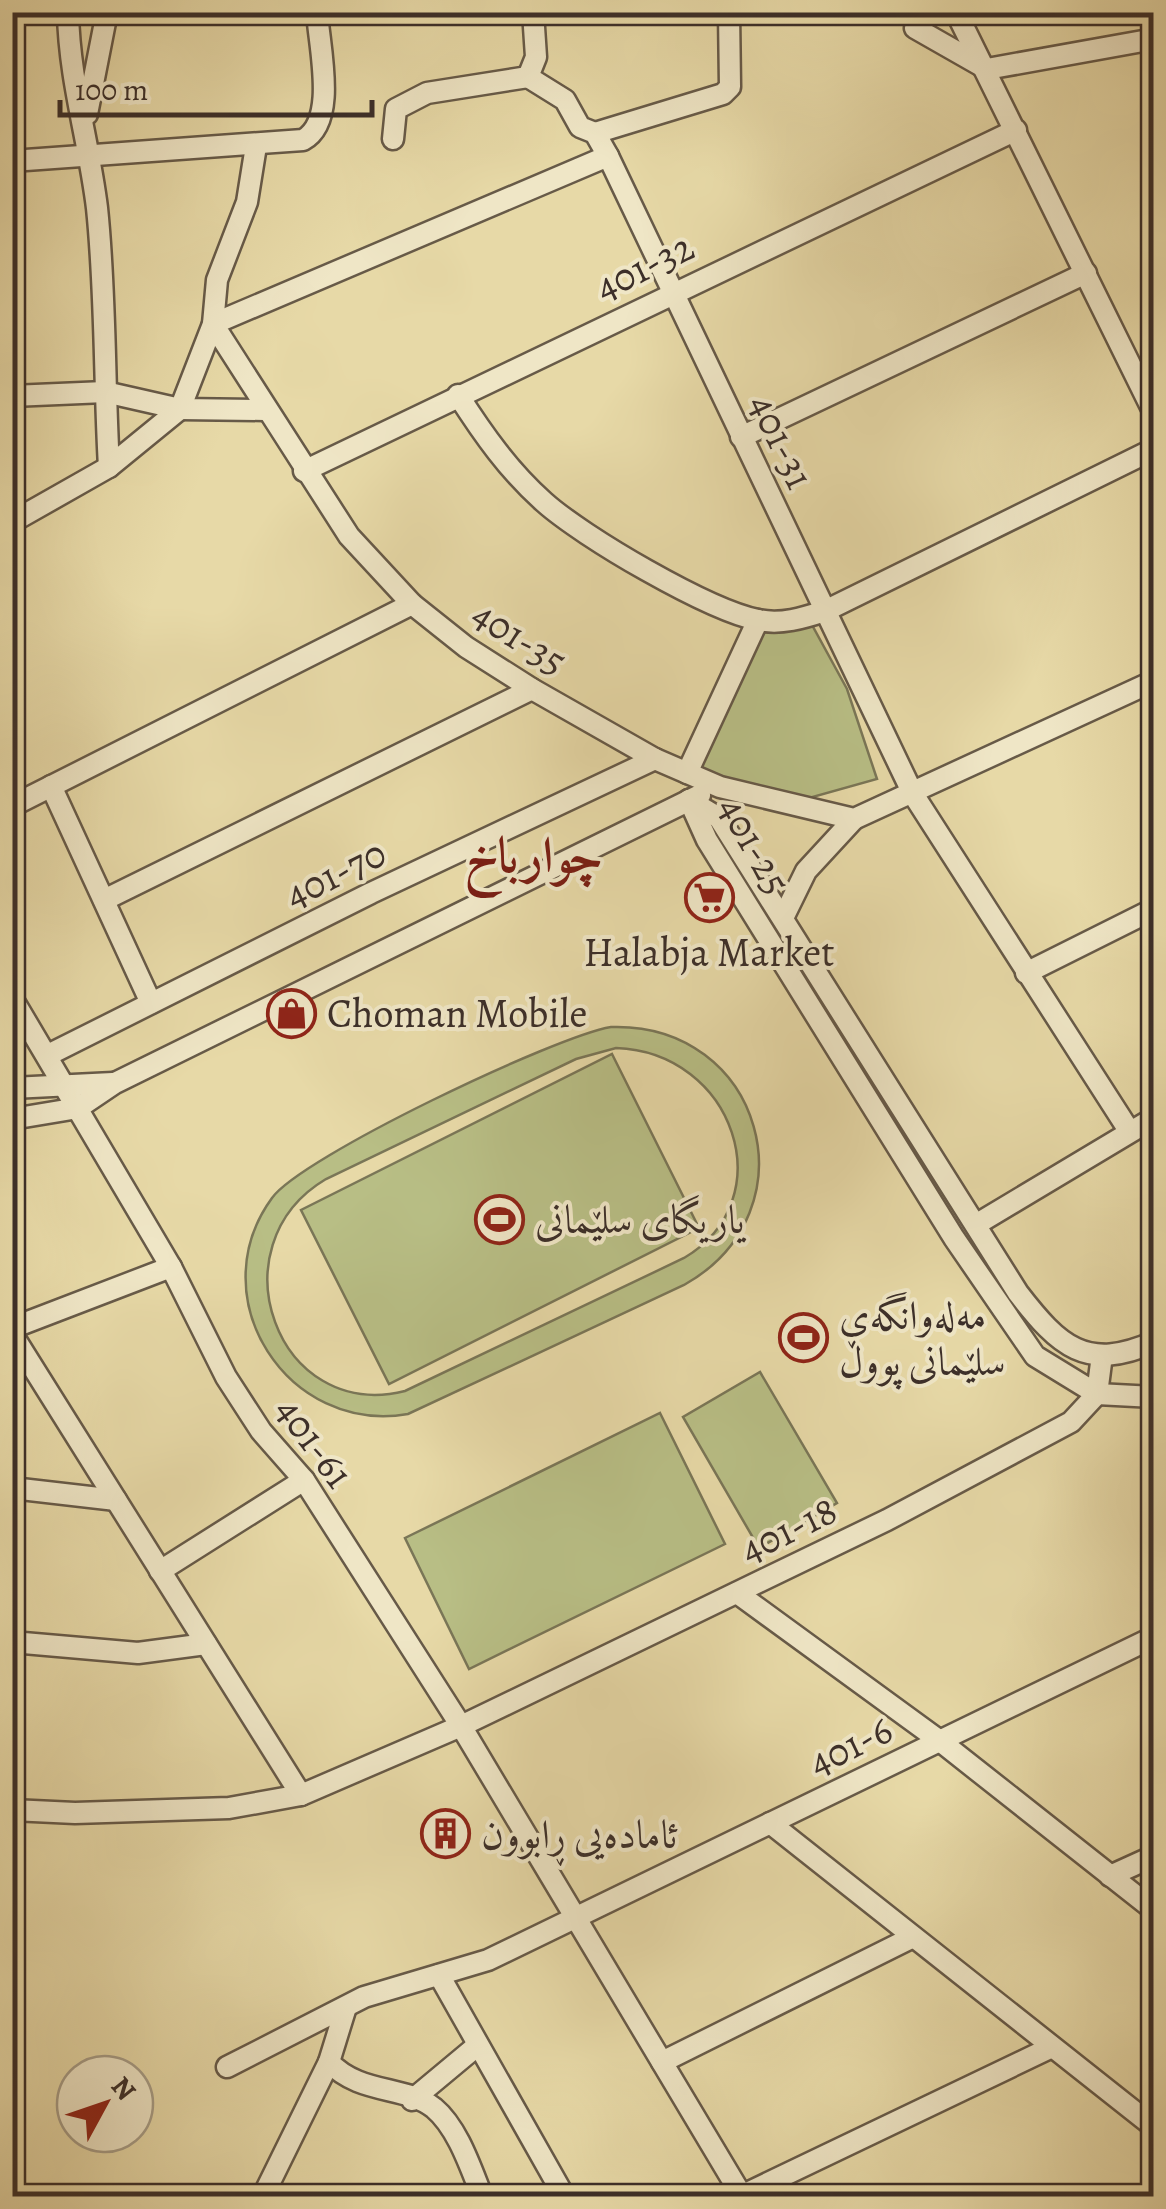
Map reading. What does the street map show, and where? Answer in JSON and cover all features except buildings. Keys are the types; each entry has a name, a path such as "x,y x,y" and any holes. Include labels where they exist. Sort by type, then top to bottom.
{"street":[{"path":"68,12 68,60 91,158 100,242 109,467"},
{"path":"85,131 94,65 108,12"},
{"path":"12,160 91,158 303,140 315,134 323,114 317,12"},
{"path":"393,140 396,109 427,93 528,77 536,58 533,12"},
{"path":"588,130 723,94 730,87 729,12"},
{"path":"956,12 1154,413"},
{"path":"914,28 987,70 1154,39"},
{"name":"401-31","path":"528,77 565,100 608,156 913,794 1026,973 1145,1127"},
{"name":"401-32","path":"304,471 672,291 1016,130"},
{"path":"12,522 109,467 180,409 213,324 216,280 247,202 256,146"},
{"path":"213,324 608,156"},
{"path":"741,436 1086,273"},
{"name":"401-35","path":"213,324 264,410 349,536 412,604 466,647 655,759 720,786 854,818"},
{"path":"12,396 104,392 180,409 264,410"},
{"path":"458,395 484,437 545,504 642,567 758,620 794,621 825,611 1154,449"},
{"path":"12,806 412,604"},
{"path":"687,773 758,620"},
{"path":"783,918 806,871 854,818 1154,681"},
{"path":"104,900 532,688"},
{"name":"401-70","path":"48,1054 655,759"},
{"path":"51,786 152,1003"},
{"path":"12,1119 78,1108 115,1083 720,786"},
{"name":"401-25","path":"690,800 719,818 1048,1332 1068,1348 1102,1355"},
{"name":"401-25","path":"690,800 707,840 999,1306 1036,1356 1097,1394"},
{"path":"1026,973 1154,909"},
{"name":"401-61","path":"12,998 172,1267 226,1378 262,1431 304,1480 461,1726 742,2196"},
{"path":"12,1088 115,1083"},
{"path":"977,1224 1145,1127"},
{"path":"172,1267 12,1331 300,1795"},
{"path":"1154,1342 1114,1357 1102,1355 1097,1394 1154,1397"},
{"name":"401-18","path":"12,1810 75,1814 229,1808 300,1795 461,1726 887,1520 1071,1422 1097,1394"},
{"path":"160,1570 304,1480"},
{"path":"12,1488 116,1500"},
{"path":"737,1592 940,1740 1154,1910"},
{"name":"401-6","path":"228,2068 346,2007 488,1960 1154,1637"},
{"path":"12,1642 138,1653 206,1644"},
{"path":"770,1824 1154,2127"},
{"path":"1110,1876 1154,1856"},
{"path":"662,2062 914,1937"},
{"path":"439,1975 564,2196"},
{"path":"263,2196 329,2062 346,2007"},
{"path":"412,2100 478,2044"},
{"path":"742,2196 1052,2046"},
{"path":"329,2062 344,2078 434,2108 466,2155 482,2196"}],"green space":[{"path":"760,624 812,625 847,689 877,779 802,800 695,770"},
{"path":"611,1027 663,1034 705,1055 735,1087 754,1126 759,1170 750,1213 725,1252 684,1285 408,1414 365,1415 326,1403 293,1381 268,1351 251,1316 246,1277 252,1237 272,1198 329,1155 378,1128 487,1074","holes":["616,1048 657,1056 690,1074 716,1101 732,1132 738,1167 732,1201 715,1232 684,1258 405,1391 360,1394 323,1381 294,1356 275,1322 268,1284 273,1245 292,1209 326,1179 576,1059"]},
{"name":"یاریگای سلێمانی","path":"612,1054 699,1228 389,1384 301,1210"},
{"path":"760,1372 837,1503 759,1548 683,1417"},
{"path":"660,1413 725,1544 469,1669 405,1538"}],"place":[{"name":"Halabja Market","path":"709,897"},
{"name":"Choman Mobile","path":"292,1013"},
{"name":"یاریگای سلێمانی","path":"500,1219"},
{"name":"مەلەوانگەی سلێمانی پووڵ","path":"804,1338"},
{"name":"ئامادەیی ڕابوون","path":"446,1834"}],"district":[{"name":"چوارباخ","path":"534,854"}]}
